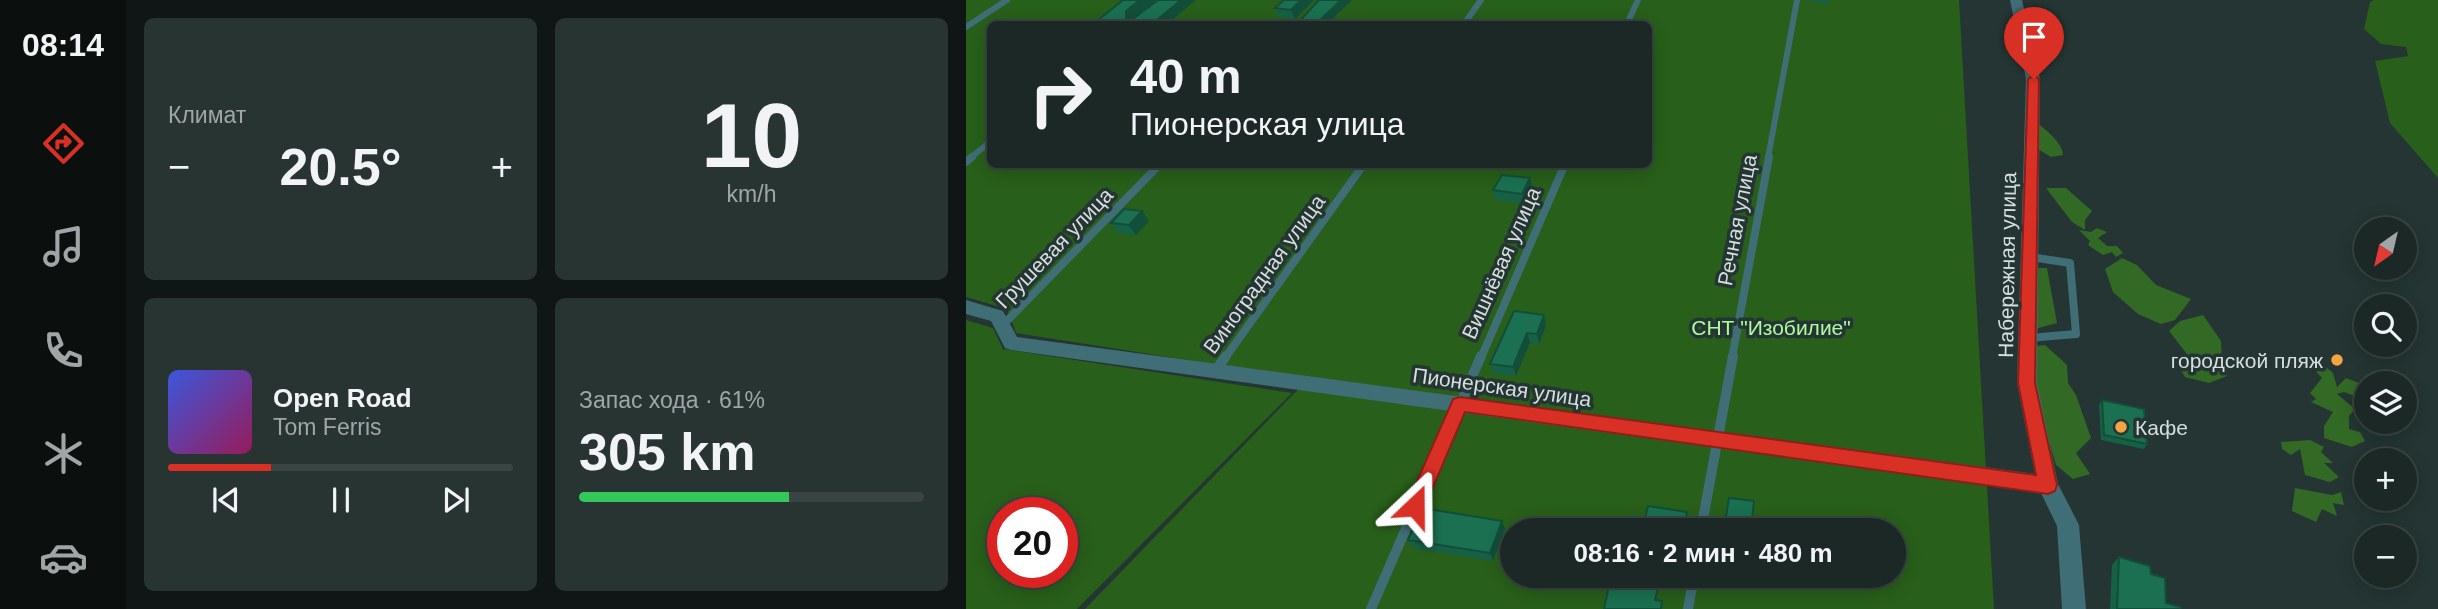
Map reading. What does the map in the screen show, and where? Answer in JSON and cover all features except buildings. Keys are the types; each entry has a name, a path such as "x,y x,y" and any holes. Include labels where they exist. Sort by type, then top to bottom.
{"street":[{"name":"Набережная улица","path":"2016,0 2034,79 2027,383 2048,485 2068,525 2074,609"},
{"name":"Пионерская улица","path":"966,307 997,316 1011,343 2048,485"}],"lane":[{"path":"966,27 1007,0"},
{"path":"1466,21 1481,0"},
{"path":"1628,21 1638,0"},
{"name":"Речная улица","path":"1703,518 1715,439 1797,0"},
{"path":"966,162 987,144"},
{"name":"Грушевая улица","path":"1002,326 1156,168"},
{"name":"Виноградная улица","path":"1216,370 1361,168"},
{"name":"Вишнёвая улица","path":"1371,609 1563,168"},
{"path":"2028,338 2076,334 2070,263 2030,257"},
{"path":"1688,609 1692,588"}],"green space":[{"name":"СНТ \"Изобилие\"","path":"966,0 1959,0 1994,609 1085,609 1308,379 1016,333 1007,309 966,297"},
{"path":"2438,0 2438,178 2390,123 2375,61 2408,56 2406,47 2381,44 2364,29 2370,2"},
{"path":"2037,123 2057,141 2063,155 2051,157 2038,149"},
{"path":"2046,188 2066,188 2092,211 2085,220 2085,230 2072,222"},
{"path":"2097,228 2107,232 2098,238 2107,246 2117,246 2123,253 2116,257 2112,252 2103,255 2088,245 2090,241 2079,230 2091,232"},
{"path":"2122,258 2137,265 2156,285 2191,299 2175,320 2161,324 2138,314 2113,292 2105,269"},
{"path":"2035,268 2047,268 2057,323 2035,329"},
{"path":"2203,315 2221,341 2222,364 2227,376 2209,383 2185,377 2175,361 2187,354 2169,331 2180,321"},
{"path":"966,320 993,328 1003,349 1292,393 1077,609 966,609"},
{"path":"2045,345 2067,365 2068,383 2076,395 2091,438 2076,453 2090,474 2073,479 2056,465 2033,386 2035,346"},
{"path":"2320,362 2333,373 2337,387 2346,378 2354,381 2354,396 2344,392 2337,394 2354,408 2349,416 2349,429 2354,430 2354,434 2361,434 2365,441 2352,447 2324,438 2324,426 2333,412 2311,402 2316,399 2310,393 2322,378 2311,366"},
{"path":"2310,440 2324,447 2321,452 2333,463 2324,463 2339,477 2330,482 2305,475 2300,449 2291,455 2282,449 2281,442"},
{"path":"2295,488 2332,495 2341,492 2344,505 2333,503 2337,516 2322,509 2316,522 2292,511"}],"place":[{"name":"городской пляж","path":"2337,360"},
{"name":"Кафе","path":"2121,427"}],"route":[{"path":"1415,506 1460,404 2048,485 2027,383 2034,79"}]}
